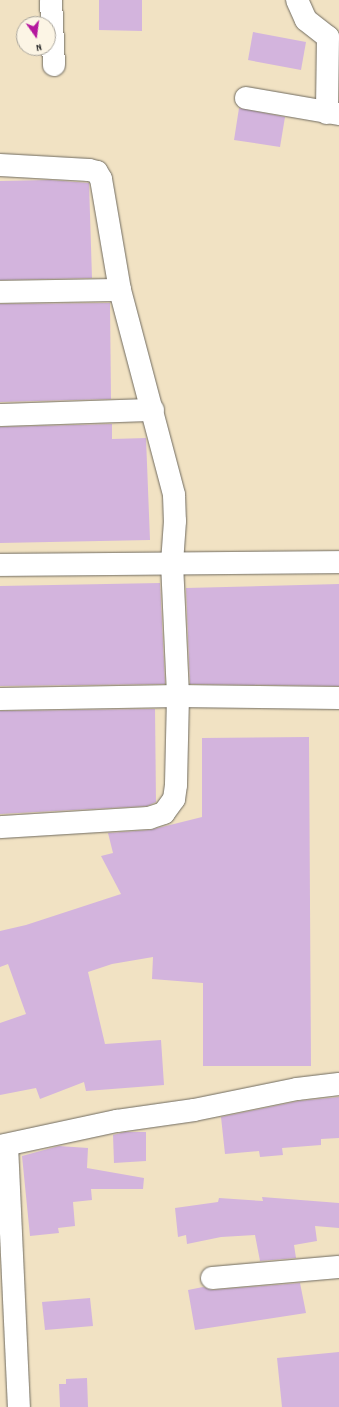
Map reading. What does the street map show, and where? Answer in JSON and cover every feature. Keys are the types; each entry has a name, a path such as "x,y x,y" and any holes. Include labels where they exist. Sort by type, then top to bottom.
{"street":[{"path":"51,0 54,65"},
{"path":"246,98 333,114 328,37 306,20 297,0"},
{"path":"0,165 97,172 102,179 120,290 153,410 174,495 175,522 172,563 178,696 176,785 174,799 164,813 149,818 0,827"},
{"path":"0,292 120,290"},
{"path":"0,415 153,410"},
{"path":"0,565 339,562"},
{"path":"0,699 178,696 339,698"},
{"path":"19,1407 4,1146 117,1121 194,1110 297,1089 339,1084"},
{"path":"212,1278 339,1267"}],"building":[{"path":"99,0 142,0 142,31 99,30"},
{"path":"253,32 306,42 301,70 248,60"},
{"path":"239,108 285,117 280,147 234,140"},
{"path":"50,180 89,183 92,278 0,280 0,181"},
{"path":"110,303 111,399 0,402 0,304"},
{"path":"112,424 112,439 146,438 150,540 0,543 0,427"},
{"path":"160,583 165,684 0,686 0,586"},
{"path":"339,584 339,686 190,684 186,588"},
{"path":"155,709 156,802 147,806 0,814 0,711"},
{"path":"309,737 311,1066 203,1066 203,983 152,979 153,957 112,964 88,972 105,1044 161,1040 164,1085 86,1091 84,1082 40,1099 36,1088 0,1095 0,1023 26,1014 8,964 0,967 0,931 26,925 121,894 101,856 113,853 108,833 150,830 202,817 202,738"},
{"path":"339,1097 339,1138 321,1139 321,1145 282,1148 283,1155 260,1157 259,1151 225,1154 221,1117 299,1101"},
{"path":"125,1132 146,1132 146,1161 114,1163 113,1135"},
{"path":"59,1146 88,1148 87,1168 144,1178 143,1189 91,1189 92,1200 73,1202 75,1226 58,1228 59,1233 30,1236 22,1156"},
{"path":"262,1197 339,1203 339,1228 315,1226 317,1241 294,1245 296,1258 260,1261 255,1235 221,1237 187,1244 186,1235 178,1237 175,1208 218,1202 219,1198 263,1201"},
{"path":"300,1283 306,1313 195,1330 188,1290 203,1287 213,1290"},
{"path":"90,1298 93,1326 45,1330 42,1302"},
{"path":"339,1352 339,1407 282,1407 277,1358"},
{"path":"87,1378 88,1407 60,1407 59,1384 66,1384 66,1379"}]}
